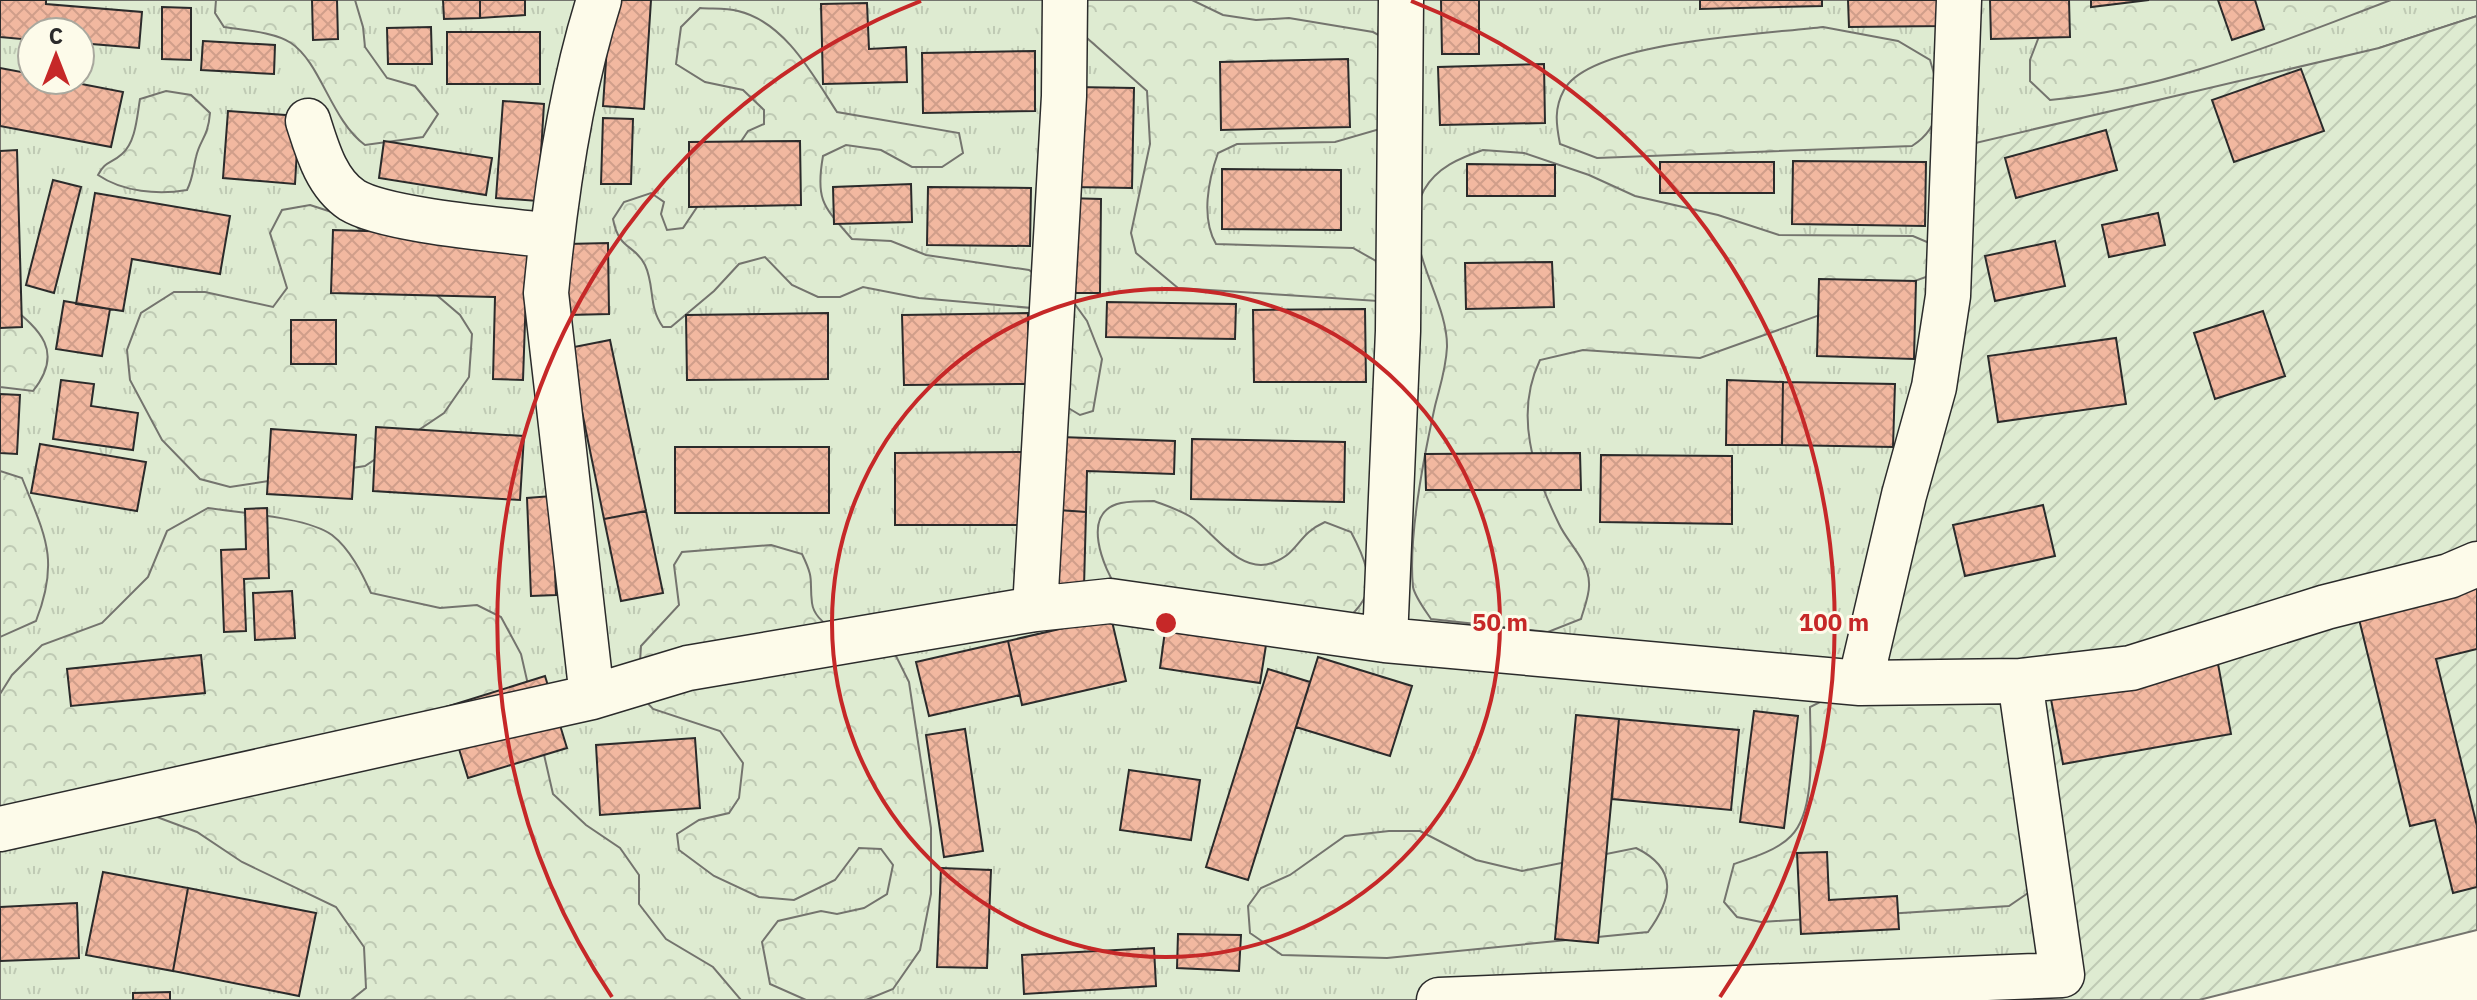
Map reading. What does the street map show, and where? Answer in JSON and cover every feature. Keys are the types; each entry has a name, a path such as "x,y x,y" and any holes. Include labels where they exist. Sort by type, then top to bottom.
{"lane":[{"path":"592,697 546,293 551,236 587,38 599,0"},
{"path":"1035,609 1064,96 1065,0"},
{"path":"1385,640 1398,331 1401,0"},
{"path":"1860,683 1904,495 1934,387 1948,296 1959,0"},
{"path":"308,121 323,165 352,200 388,212 551,236"},
{"path":"0,829 592,697 688,668 1035,609 1110,601 1385,640 1860,683 2020,681 2131,668 2326,607 2449,576 2477,564"},
{"path":"1439,1000 2062,975 2020,681"}],"green space":[{"path":"0,0 2477,0 2477,16 2379,48 2020,681 2062,975 1439,1000 0,1000"},
{"path":"216,0 355,0 365,47 387,78 415,86 438,114 423,137 365,145 343,121 301,52 276,36 224,27 215,13"},
{"path":"1075,0 1192,0 1223,15 1256,20 1289,18 1373,32 1412,53 1380,129 1335,142 1237,144 1218,153 1209,187 1207,211 1216,244 1353,248 1376,261 1384,287 1378,301 1178,288 1136,253 1131,233 1150,144 1147,91 1079,31"},
{"path":"2053,0 2391,0 2181,75 2138,86 2050,100 2030,81 2030,60"},
{"path":"700,8 738,11 770,26 808,67 837,112 959,133 963,153 942,167 912,167 881,150 846,145 823,156 821,194 828,211 852,239 891,241 926,255 1029,270 1074,303 1087,321 1102,359 1093,411 1080,415 1065,406 1054,310 919,298 863,287 840,297 818,297 792,285 765,257 739,264 714,291 671,327 663,327 655,312 645,265 619,237 613,219 624,202 651,193 664,202 661,214 667,230 683,228 748,131 764,124 764,110 743,90 705,82 676,64 681,27"},
{"path":"2477,16 2477,930 2199,1000 1439,1000 2061,975 2020,681 1860,683 1954,148 2379,48"},
{"path":"1823,27 1898,41 1930,60 1938,108 1923,138 1912,146 1597,158 1560,144 1557,116 1564,90 1580,74 1608,60 1683,43"},
{"path":"166,91 191,95 210,113 187,190 141,191 98,175 127,149 135,128 140,99"},
{"path":"1483,150 1524,153 1589,175 1635,196 1718,215 1779,235 1913,236 1934,245 1935,261 1926,277 1700,358 1583,350 1540,360 1528,401 1530,442 1541,484 1563,531 1585,567 1589,583 1581,619 1548,632 1431,619 1413,587 1418,497 1447,347 1440,308 1419,248 1417,209 1424,190 1435,175 1458,160"},
{"path":"310,205 344,216 460,315 472,334 469,377 444,413 365,466 230,487 200,479 162,440 130,380 127,350 141,313 174,292 205,292 273,307 287,288 270,233 282,210"},
{"path":"0,297 35,328 47,350 43,376 33,391 0,387"},
{"path":"0,471 22,478 43,532 48,564 47,581 36,621 0,637"},
{"path":"1154,501 1190,516 1230,552 1250,563 1261,565 1281,559 1308,532 1325,522 1351,532 1367,570 1365,596 1348,618 1317,642 1118,590 1098,542 1101,517 1108,508 1121,503"},
{"path":"208,508 290,520 321,529 344,547 371,593 440,608 477,605 501,617 521,654 553,794 586,825 620,848 639,875 639,904 666,939 713,967 741,1000 351,1000 366,988 364,947 336,907 242,862 197,832 141,811 0,821 0,694 12,675 42,645 102,623 148,577 167,531"},
{"path":"771,545 802,554 810,575 812,603 823,622 845,634 893,650 909,682 931,828 931,894 920,950 893,989 866,1000 806,1000 770,984 762,942 778,921 821,911 837,914 864,908 887,894 893,865 881,849 859,848 835,880 794,900 759,897 714,876 679,850 677,834 699,820 729,813 739,798 743,763 720,731 653,709 638,693 641,646 679,605 674,565 682,552"},
{"path":"1931,689 2012,705 2031,852 2028,893 2009,906 1761,922 1737,917 1724,902 1734,864 1786,841 1805,810 1811,756 1810,707 1828,698"},
{"path":"1420,831 1476,860 1522,871 1636,848 1659,865 1665,875 1666,896 1648,932 1387,958 1282,955 1250,933 1248,906 1261,888 1290,875 1345,836"}],"building":[{"path":"0,0 46,0 46,4 142,12 139,48 96,44 96,16 16,16 16,38 0,37"},
{"path":"312,0 337,0 338,39 313,40"},
{"path":"443,0 480,0 480,18 444,19"},
{"path":"480,0 525,0 525,15 480,18"},
{"path":"610,0 651,0 644,109 603,106"},
{"path":"1441,0 1479,0 1479,54 1442,54"},
{"path":"1700,0 1822,0 1822,6 1700,9"},
{"path":"1848,0 1943,0 1944,26 1849,27"},
{"path":"1990,0 2069,0 2070,37 1991,39"},
{"path":"2091,0 2149,0 2091,7"},
{"path":"2218,0 2255,0 2264,29 2232,40"},
{"path":"867,3 869,49 906,47 907,82 823,84 821,4"},
{"path":"162,7 191,8 191,60 162,59"},
{"path":"431,27 432,64 388,64 387,28"},
{"path":"447,32 540,32 540,84 447,84"},
{"path":"203,41 275,45 274,74 201,70"},
{"path":"1035,51 1035,111 923,113 922,53"},
{"path":"1348,59 1350,127 1221,130 1220,62"},
{"path":"1544,64 1545,123 1440,125 1438,67"},
{"path":"0,68 16,71 16,96 96,96 96,87 123,92 111,147 0,126"},
{"path":"2301,69 2324,131 2234,162 2212,100"},
{"path":"1075,87 1134,88 1132,188 1072,187"},
{"path":"503,101 544,104 538,201 496,198"},
{"path":"228,111 299,116 295,184 223,178"},
{"path":"603,118 633,119 631,184 601,184"},
{"path":"2106,130 2117,170 2016,198 2005,158"},
{"path":"384,141 492,158 486,195 379,178"},
{"path":"800,141 801,205 689,207 689,142"},
{"path":"17,150 22,327 0,328 0,151"},
{"path":"1793,161 1926,162 1925,226 1792,224"},
{"path":"1660,162 1774,162 1774,193 1660,193"},
{"path":"1467,164 1555,165 1555,196 1467,196"},
{"path":"1222,169 1341,170 1341,230 1222,229"},
{"path":"53,180 81,187 54,293 26,285"},
{"path":"911,184 912,222 834,224 833,187"},
{"path":"928,187 1031,188 1030,246 927,245"},
{"path":"95,193 230,216 220,274 132,259 123,311 76,304"},
{"path":"1066,198 1101,199 1100,293 1065,293"},
{"path":"2158,213 2165,245 2109,257 2102,225"},
{"path":"333,230 528,236 523,380 493,379 495,297 331,293"},
{"path":"2055,241 2065,286 1995,301 1985,256"},
{"path":"608,243 609,314 568,315 567,244"},
{"path":"1552,262 1554,307 1466,309 1465,263"},
{"path":"1819,279 1916,281 1914,359 1817,356"},
{"path":"64,301 110,309 102,356 56,349"},
{"path":"1107,302 1236,304 1235,339 1106,337"},
{"path":"1365,309 1366,382 1254,382 1253,310"},
{"path":"2263,311 2285,376 2215,399 2194,333"},
{"path":"828,313 828,379 687,380 686,315"},
{"path":"1028,313 1029,384 904,385 902,315"},
{"path":"291,320 336,320 336,364 291,364"},
{"path":"2116,338 2126,404 1998,422 1988,356"},
{"path":"610,340 646,511 604,519 569,348"},
{"path":"61,380 94,384 91,406 138,413 133,450 53,439"},
{"path":"1727,380 1783,382 1782,445 1726,445"},
{"path":"1783,382 1895,384 1893,447 1782,445"},
{"path":"0,394 20,395 17,454 0,453"},
{"path":"376,427 524,436 520,500 373,491"},
{"path":"271,429 356,435 352,499 267,494"},
{"path":"1060,437 1175,441 1174,474 1087,471 1086,512 1058,510"},
{"path":"1192,439 1345,442 1344,502 1191,499"},
{"path":"40,444 146,462 137,511 31,493"},
{"path":"675,447 829,447 829,513 675,513"},
{"path":"1025,452 1026,525 895,525 895,453"},
{"path":"1580,453 1581,490 1426,490 1425,454"},
{"path":"1601,455 1732,456 1732,524 1600,522"},
{"path":"552,496 556,595 531,596 527,498"},
{"path":"2043,505 2055,556 1965,576 1953,525"},
{"path":"267,508 269,578 244,579 246,631 224,632 221,550 246,549 245,509"},
{"path":"1058,510 1086,512 1084,587 1056,586"},
{"path":"646,511 663,593 621,601 604,519"},
{"path":"2477,581 2477,649 2436,659 2477,826 2477,887 2453,893 2435,820 2410,826 2357,611"},
{"path":"292,591 295,638 255,640 253,593"},
{"path":"1111,617 1126,681 1022,705 1008,641"},
{"path":"1165,631 1266,645 1260,683 1160,668"},
{"path":"1008,641 1020,695 929,716 916,662"},
{"path":"2216,653 2231,734 2063,764 2048,683"},
{"path":"201,655 205,693 71,706 67,669"},
{"path":"1318,657 1412,686 1390,756 1296,727"},
{"path":"1268,669 1310,682 1248,880 1206,867"},
{"path":"545,676 567,748 468,778 446,707"},
{"path":"1754,711 1798,716 1784,828 1740,822"},
{"path":"1576,715 1619,719 1598,943 1555,939"},
{"path":"1619,719 1739,730 1731,810 1612,799"},
{"path":"965,729 983,851 944,857 926,735"},
{"path":"695,738 700,808 600,815 596,745"},
{"path":"1129,770 1200,780 1191,840 1120,830"},
{"path":"1827,852 1829,900 1897,896 1899,929 1801,934 1797,853"},
{"path":"941,868 991,870 987,968 937,967"},
{"path":"103,872 188,888 173,971 86,955"},
{"path":"188,888 316,913 299,996 173,971"},
{"path":"77,903 79,958 0,961 0,907"},
{"path":"1178,934 1241,935 1239,971 1177,968"},
{"path":"1154,948 1156,986 1024,994 1022,955"},
{"path":"170,992 170,1000 133,1000 133,993"}]}
